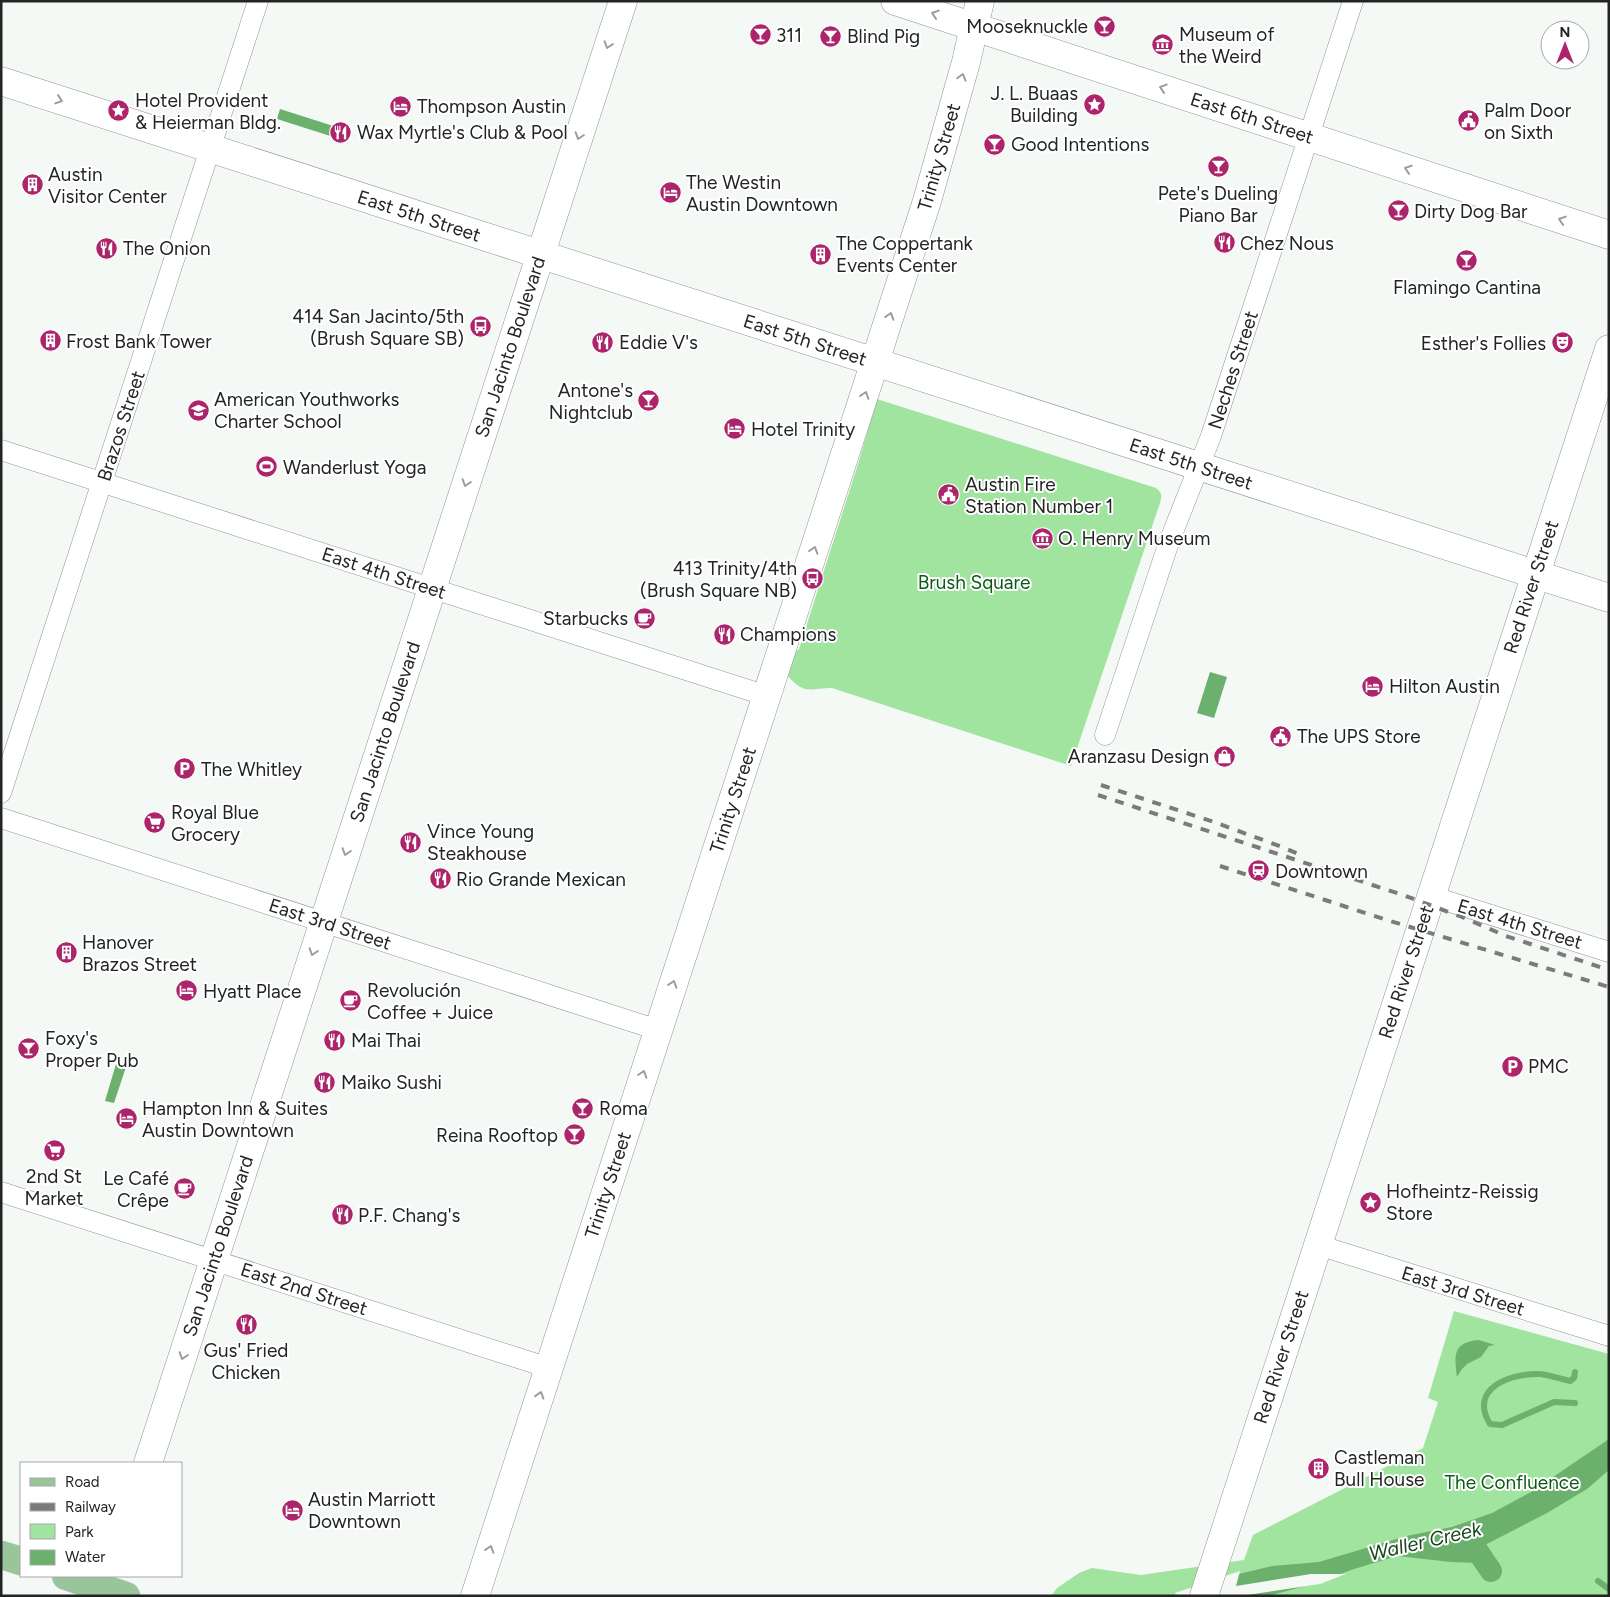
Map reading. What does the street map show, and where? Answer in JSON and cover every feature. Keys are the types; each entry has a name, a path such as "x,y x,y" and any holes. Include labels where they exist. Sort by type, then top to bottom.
{"main road":[{"name":"San Jacinto Boulevard","path":"148,1462 622,1"},
{"name":"East 6th Street","path":"895,1 1609,235"},
{"name":"Trinity Street","path":"475,1596 928,201 980,1"},
{"name":"East 5th Street","path":"1,81 1609,598"},
{"name":"Red River Street","path":"1204,1596 1609,349"},
{"path":"1,1555 20,1562"},
{"path":"70,1577 114,1587"}],"street":[{"name":"Brazos Street","path":"1,793 258,1"},
{"name":"Neches Street","path":"1105,735 1169,542 1200,467 1217,419 1353,1"},
{"name":"East 4th Street","path":"1,450 767,696"},
{"name":"East 3rd Street","path":"1,818 285,908 658,1030"},
{"name":"East 4th Street","path":"1431,896 1609,952"},
{"name":"East 2nd Street","path":"1,1192 549,1368"},
{"name":"East 3rd Street","path":"1318,1246 1609,1336"}],"green space":[{"name":"Brush Square","path":"877,399 1156,488 1160,493 1160,503 1071,766 832,688 803,688 793,682 787,675 788,658 799,649"},
{"name":"The Confluence","path":"1454,1311 1609,1354 1609,1596 1051,1596 1057,1588 1079,1573 1092,1568 1141,1575 1244,1560 1253,1535 1423,1448 1438,1402 1428,1398"}],"water":[{"path":"280,109 349,131 346,141 277,119"},
{"path":"1210,672 1227,677 1214,718 1197,713"},
{"path":"116,1064 126,1067 114,1103 105,1101"},
{"path":"1479,1340 1495,1345 1489,1346 1481,1357 1467,1364 1457,1377 1457,1351 1470,1341"},
{"name":"Waller Creek","path":"1609,1439 1609,1470 1587,1489 1547,1513 1485,1545 1486,1555 1479,1563 1397,1556 1313,1584 1268,1596 1175,1596 1239,1574 1272,1566 1319,1562 1406,1536 1452,1527 1492,1513 1531,1492"}],"pier":[{"path":"1240,1571 1236,1586 1311,1574 1346,1574 1320,1584 1241,1596 1176,1596 1175,1593"}],"waterway":[{"path":"1575,1372 1574,1378 1570,1381 1540,1374 1517,1376 1496,1385 1484,1401 1485,1411 1490,1424 1502,1425 1554,1402 1575,1403"},
{"name":"Waller Creek","path":"1466,1534 1491,1571"},
{"path":"1598,1581 1609,1589"}],"railway":[{"path":"1101,785 1214,822 1303,856"},
{"path":"1098,795 1403,895 1506,936 1609,970"},
{"path":"1220,866 1387,920 1609,987"}],"place":[{"name":"Mooseknuckle","path":"1104,26"},
{"name":"311","path":"760,35"},
{"name":"Blind Pig","path":"831,36"},
{"name":"Museum of the Weird","path":"1163,45"},
{"name":"J. L. Buaas Building","path":"1094,104"},
{"name":"Thompson Austin","path":"401,106"},
{"name":"Hotel Provident & Heierman Bldg.","path":"119,111"},
{"name":"Palm Door on Sixth","path":"1468,121"},
{"name":"Wax Myrtle's Club & Pool","path":"341,132"},
{"name":"Good Intentions","path":"995,144"},
{"name":"Pete's Dueling Piano Bar","path":"1218,167"},
{"name":"Austin Visitor Center","path":"32,185"},
{"name":"The Westin Austin Downtown","path":"670,193"},
{"name":"Dirty Dog Bar","path":"1398,211"},
{"name":"Chez Nous","path":"1224,243"},
{"name":"The Onion","path":"107,248"},
{"name":"The Coppertank Events Center","path":"820,254"},
{"name":"Flamingo Cantina","path":"1467,261"},
{"name":"414 San Jacinto/5th (Brush Square SB)","path":"480,327"},
{"name":"Frost Bank Tower","path":"50,341"},
{"name":"Eddie V's","path":"603,342"},
{"name":"Esther's Follies","path":"1562,343"},
{"name":"Antone's Nightclub","path":"649,401"},
{"name":"American Youthworks Charter School","path":"198,410"},
{"name":"Hotel Trinity","path":"735,429"},
{"name":"Wanderlust Yoga","path":"267,467"},
{"name":"Austin Fire Station Number 1","path":"949,495"},
{"name":"O. Henry Museum","path":"1042,538"},
{"name":"413 Trinity/4th (Brush Square NB)","path":"813,579"},
{"name":"Starbucks","path":"644,618"},
{"name":"Champions","path":"724,634"},
{"name":"Hilton Austin","path":"1373,686"},
{"name":"The UPS Store","path":"1281,736"},
{"name":"Aranzasu Design","path":"1225,756"},
{"name":"The Whitley","path":"185,769"},
{"name":"Royal Blue Grocery","path":"155,823"},
{"name":"Vince Young Steakhouse","path":"411,842"},
{"name":"Downtown","path":"1259,871"},
{"name":"Rio Grande Mexican","path":"440,879"},
{"name":"Hanover Brazos Street","path":"66,953"},
{"name":"Hyatt Place","path":"187,991"},
{"name":"Revolución Coffee + Juice","path":"351,1001"},
{"name":"Mai Thai","path":"335,1040"},
{"name":"Foxy's Proper Pub","path":"29,1049"},
{"name":"PMC","path":"1512,1066"},
{"name":"Maiko Sushi","path":"325,1082"},
{"name":"Roma","path":"583,1108"},
{"name":"Hampton Inn & Suites Austin Downtown","path":"126,1119"},
{"name":"Reina Rooftop","path":"574,1135"},
{"name":"2nd St Market","path":"54,1150"},
{"name":"Le Café Crêpe","path":"185,1189"},
{"name":"Hofheintz-Reissig Store","path":"1370,1202"},
{"name":"P.F. Chang's","path":"342,1215"},
{"name":"Gus' Fried Chicken","path":"246,1324"},
{"name":"Castleman Bull House","path":"1318,1468"},
{"name":"Austin Marriott Downtown","path":"292,1510"}]}
